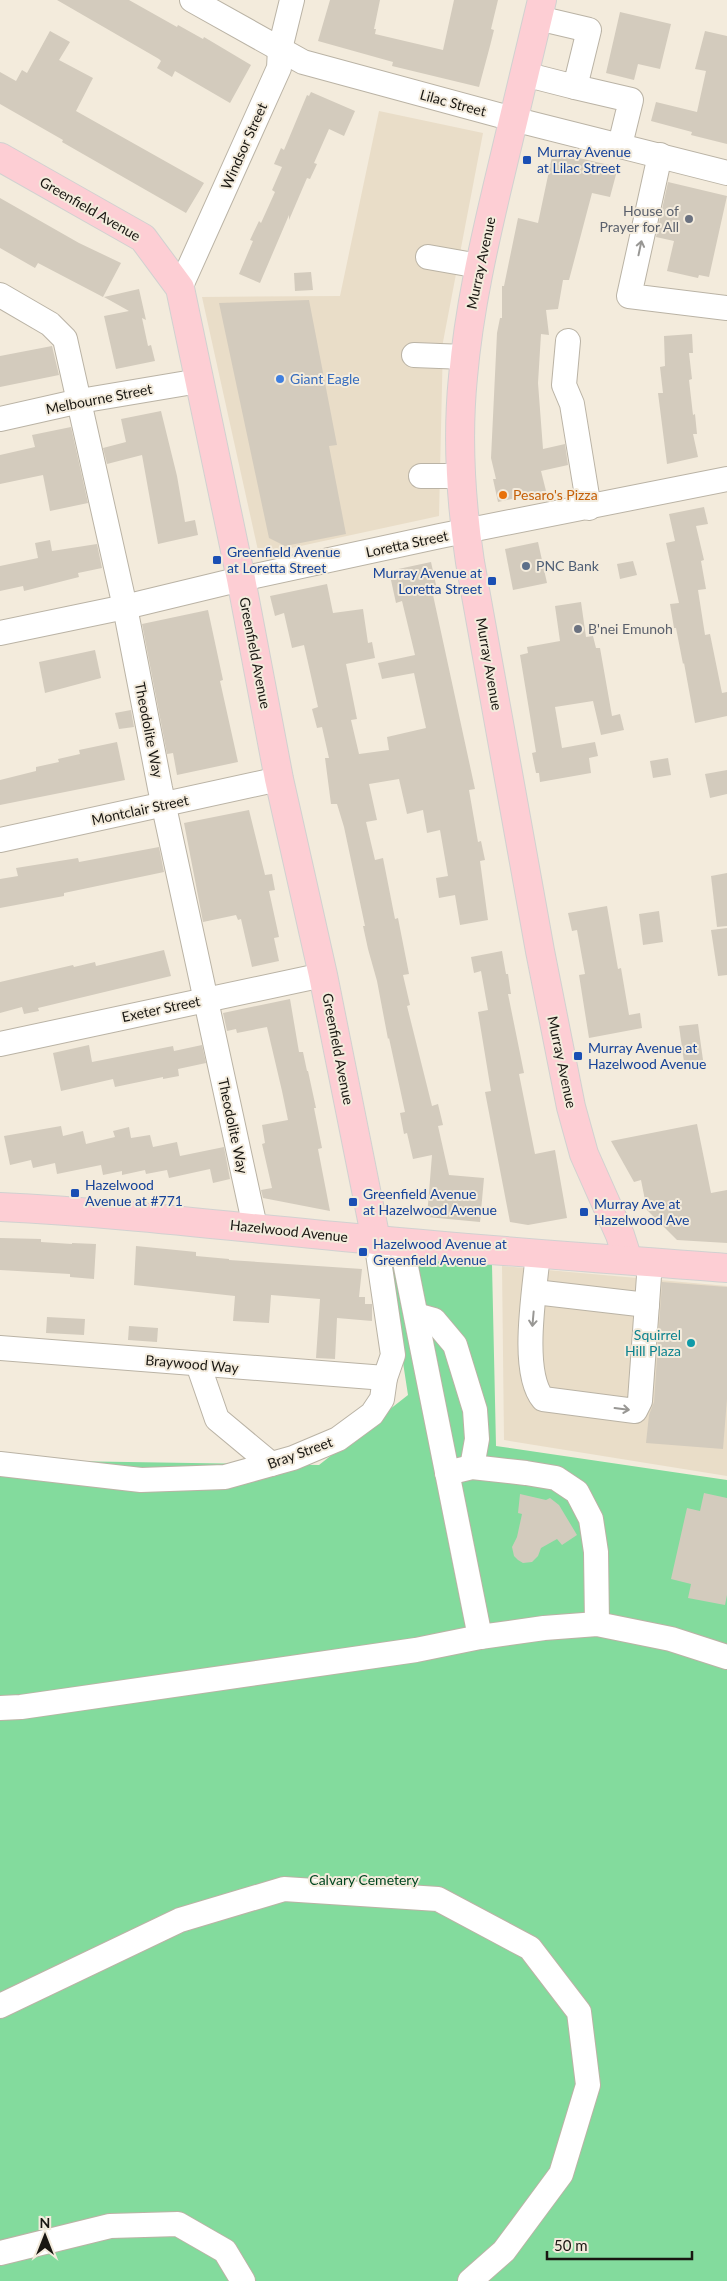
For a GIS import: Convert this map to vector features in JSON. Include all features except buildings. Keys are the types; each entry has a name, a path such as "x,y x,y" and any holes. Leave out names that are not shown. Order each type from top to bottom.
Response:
{"main road":[{"name":"Murray Avenue","path":"540,9 479,266 465,357 461,430 466,531 540,951 571,1107 584,1154 620,1235 639,1261"},
{"name":"Greenfield Avenue","path":"0,157 143,238 180,288 241,579 279,778 323,975 389,1241"},
{"name":"Hazelwood Avenue","path":"0,1207 727,1268"}],"street":[{"name":"Lilac Street","path":"192,0 303,62 513,119 727,172"},
{"name":"Windsor Street","path":"180,288 279,68 280,49 292,0"},
{"path":"540,9 590,30 575,87"},
{"path":"524,74 631,100 620,145"},
{"path":"660,156 629,296 727,308"},
{"path":"428,257 479,266"},
{"name":"Theodolite Way","path":"0,295 50,324 65,339 125,607 205,1000 255,1227"},
{"path":"568,341 564,385 572,404 589,508"},
{"path":"414,355 465,357"},
{"name":"Melbourne Street","path":"0,420 80,401 199,381"},
{"path":"421,476 463,476"},
{"name":"Loretta Street","path":"0,632 125,607 241,579 466,531 727,479"},
{"name":"Montclair Street","path":"0,840 165,805 279,778"},
{"name":"Exeter Street","path":"0,1044 323,975"},
{"path":"389,1241 416,1315 480,1637"},
{"name":"Bray Street","path":"0,1464 141,1480 225,1477 293,1458 338,1439 372,1414 382,1399 385,1378 393,1355 389,1241"},
{"path":"538,1253 531,1338 532,1375 537,1392 542,1399 635,1411 640,1401 647,1305 639,1261"},
{"path":"535,1292 647,1305"},
{"path":"416,1315 434,1320 454,1345 475,1410 477,1439 472,1467"},
{"name":"Braywood Way","path":"0,1348 385,1378"},
{"path":"198,1364 216,1419 271,1464"},
{"path":"447,1473 472,1467 556,1478 577,1492 592,1519 596,1552 597,1624"},
{"path":"0,1708 21,1708 406,1651 480,1637 544,1628 597,1624 671,1639 727,1657"},
{"path":"0,2006 180,1920 284,1888 438,1898 530,1948 579,2012 588,2085 561,2174 504,2251 470,2281"},
{"path":"0,2253 110,2226 178,2224 226,2251 243,2281"}],"shaded area":[{"path":"379,111 483,133 443,342 439,516 259,555 202,297 340,296"},
{"path":"502,1266 727,1286 727,1476 504,1440"}],"green space":[{"name":"Calvary Cemetery","path":"387,1258 492,1265 496,1446 727,1480 727,2281 0,2281 0,1460 319,1465 408,1395"}],"place":[{"name":"Murray Avenue at Lilac Street","path":"527,160"},
{"name":"House of Prayer for All","path":"689,219"},
{"name":"Giant Eagle","path":"280,379"},
{"name":"Pesaro's Pizza","path":"503,495"},
{"name":"Greenfield Avenue at Loretta Street","path":"217,560"},
{"name":"PNC Bank","path":"526,566"},
{"name":"Murray Avenue at Loretta Street","path":"492,581"},
{"name":"B'nei Emunoh","path":"578,629"},
{"name":"Murray Avenue at Hazelwood Avenue","path":"578,1056"},
{"name":"Hazelwood Avenue at #771","path":"75,1193"},
{"name":"Greenfield Avenue at Hazelwood Avenue","path":"353,1202"},
{"name":"Murray Ave at Hazelwood Ave","path":"584,1212"},
{"name":"Hazelwood Avenue at Greenfield Avenue","path":"363,1252"},
{"name":"Squirrel Hill Plaza","path":"691,1343"}]}
